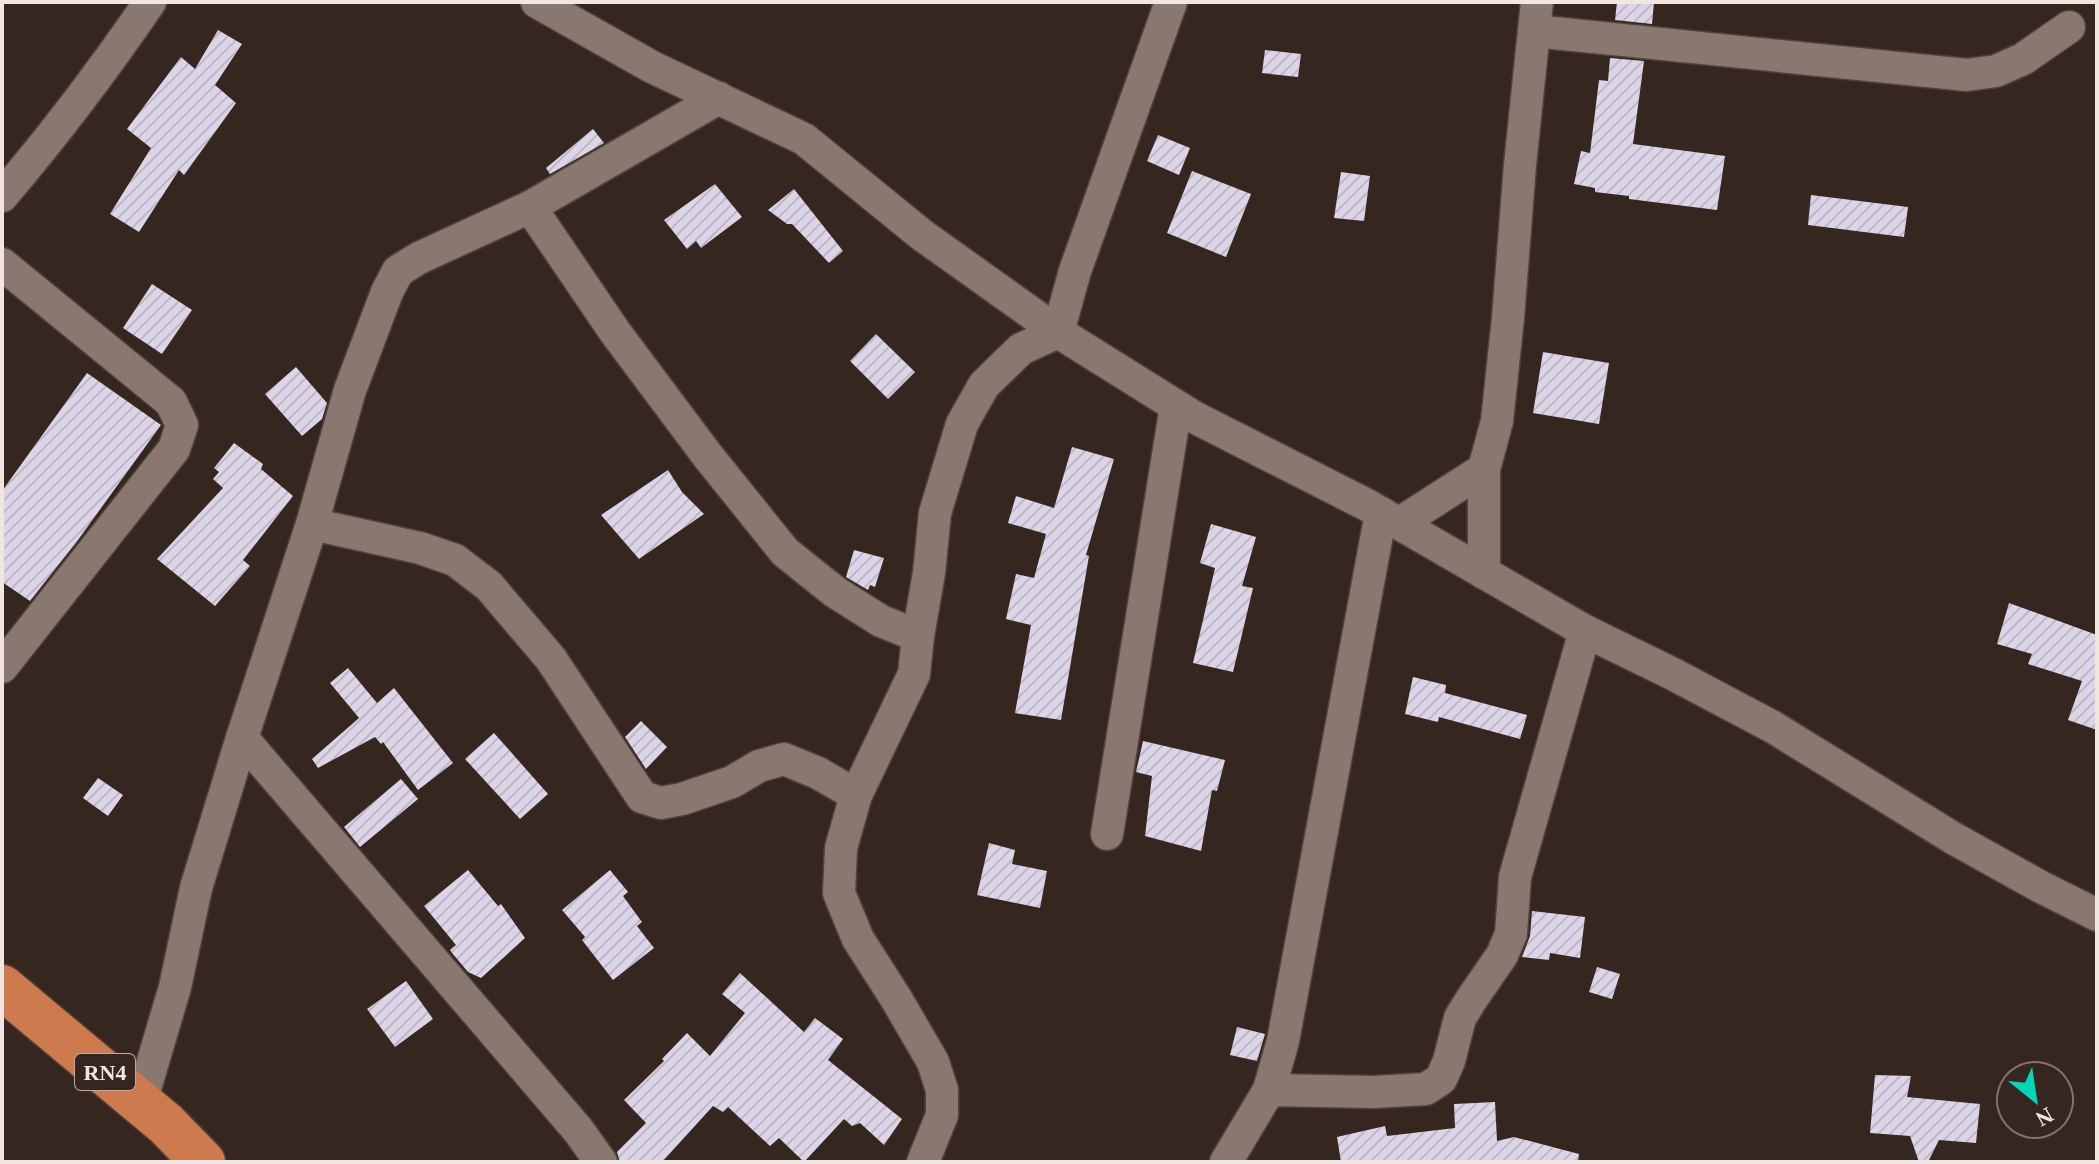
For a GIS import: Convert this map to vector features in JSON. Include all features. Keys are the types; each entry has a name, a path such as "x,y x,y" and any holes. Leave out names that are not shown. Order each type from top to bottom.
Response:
{"highway":[{"name":"RN4","path":"2,987 141,1102 203,1162"}],"street":[{"path":"2,196 37,155 150,2"},
{"path":"537,2 652,67 804,139 922,235 1058,332 1194,417 1390,518 1585,631 1773,727 1953,838 2097,915"},
{"path":"923,1162 942,1115 942,1090 933,1062 858,939 839,893 841,848 856,795 914,674 935,513 962,424 984,385 1021,349 1058,332 1075,271 1171,2"},
{"path":"1484,573 1484,469 1497,421 1536,16 1967,75 1996,71 2023,59 2069,27"},
{"path":"141,1102 175,987 196,888 242,738 312,524 350,390 398,271 419,258 530,207 719,98"},
{"path":"530,207 615,332 707,455 785,552 835,592 881,621 918,636"},
{"path":"2,264 171,402 182,425 174,449 2,667"},
{"path":"1107,834 1176,406"},
{"path":"1226,1162 1269,1090 1283,1041 1367,578 1390,518 1484,469"},
{"path":"312,524 420,548 455,560 489,586 551,659 642,797 661,803 682,799 732,782 759,766 784,759 818,773 856,795"},
{"path":"1269,1090 1374,1092 1426,1089 1441,1079 1460,1018 1502,955 1511,934 1518,863 1585,631"},
{"path":"242,738 578,1130 601,1162"}],"building":[{"path":"1617,2 1654,2 1652,24 1615,20"},
{"path":"218,30 242,44 215,85 236,103 184,175 179,170 139,232 110,214 151,148 127,129 181,57 195,69"},
{"path":"1265,50 1301,54 1298,77 1262,73"},
{"path":"1610,58 1644,61 1633,144 1725,156 1717,210 1629,199 1629,196 1595,192 1595,188 1574,184 1581,151 1590,153 1599,80 1608,81"},
{"path":"593,129 604,143 550,174 546,168"},
{"path":"1158,135 1190,148 1179,175 1147,161"},
{"path":"1192,171 1251,194 1226,257 1167,233"},
{"path":"1341,172 1370,176 1364,221 1334,218"},
{"path":"715,184 742,217 701,248 696,241 687,249 664,220"},
{"path":"794,189 843,251 829,263 792,224 787,224 768,210"},
{"path":"1811,195 1908,207 1904,237 1808,225"},
{"path":"152,284 192,310 162,354 123,328"},
{"path":"876,334 915,372 888,399 850,361"},
{"path":"1543,352 1609,363 1599,424 1533,413"},
{"path":"296,367 327,403 322,419 302,436 265,394"},
{"path":"87,373 161,425 30,601 2,582 2,491"},
{"path":"234,443 263,464 261,469 293,496 243,560 250,566 215,606 157,559 223,488 213,479 219,472 214,468"},
{"path":"1072,447 1114,459 1086,555 1089,556 1061,720 1015,713 1031,625 1006,619 1016,574 1034,578 1046,534 1008,523 1016,496 1054,508"},
{"path":"668,470 682,492 704,514 639,559 601,515"},
{"path":"1211,524 1256,537 1242,586 1253,588 1233,672 1193,663 1215,568 1200,563"},
{"path":"854,550 884,558 875,587 870,585 868,590 846,577"},
{"path":"2009,603 2097,635 2097,730 2068,720 2082,681 2028,664 2032,654 1997,644"},
{"path":"348,668 377,703 394,688 453,763 418,790 383,742 381,744 375,737 318,768 312,759 359,718 330,683"},
{"path":"1413,677 1446,685 1445,693 1527,715 1520,739 1439,717 1438,722 1405,714"},
{"path":"641,721 667,747 646,769 625,737"},
{"path":"494,733 548,794 520,819 465,759"},
{"path":"1143,741 1225,760 1217,791 1212,790 1201,851 1145,836 1152,776 1136,772"},
{"path":"98,778 123,795 108,816 83,798"},
{"path":"401,779 418,799 360,847 344,827"},
{"path":"989,843 1015,850 1012,864 1047,871 1040,908 977,895"},
{"path":"468,870 498,906 501,904 525,938 481,978 468,972 452,953 450,950 456,945 424,906"},
{"path":"610,870 628,892 623,896 642,922 637,926 654,948 613,980 582,940 585,937 562,910"},
{"path":"1532,911 1585,917 1580,958 1550,953 1549,960 1522,957 1530,936"},
{"path":"1597,967 1620,974 1612,999 1589,992"},
{"path":"740,973 804,1032 815,1018 843,1039 828,1060 902,1119 884,1145 860,1123 852,1126 844,1119 804,1162 779,1138 770,1146 728,1107 723,1112 713,1106 662,1162 620,1162 617,1152 646,1123 624,1100 664,1061 662,1059 687,1033 710,1056 745,1013 722,994"},
{"path":"406,981 433,1019 395,1047 367,1009"},
{"path":"1237,1027 1265,1034 1257,1061 1230,1055"},
{"path":"1875,1075 1911,1076 1907,1097 1980,1104 1976,1143 1939,1140 1928,1162 1919,1162 1910,1136 1870,1133"},
{"path":"1495,1102 1497,1141 1514,1137 1579,1154 1578,1162 1341,1162 1337,1137 1385,1126 1387,1136 1455,1128 1454,1104"}]}
